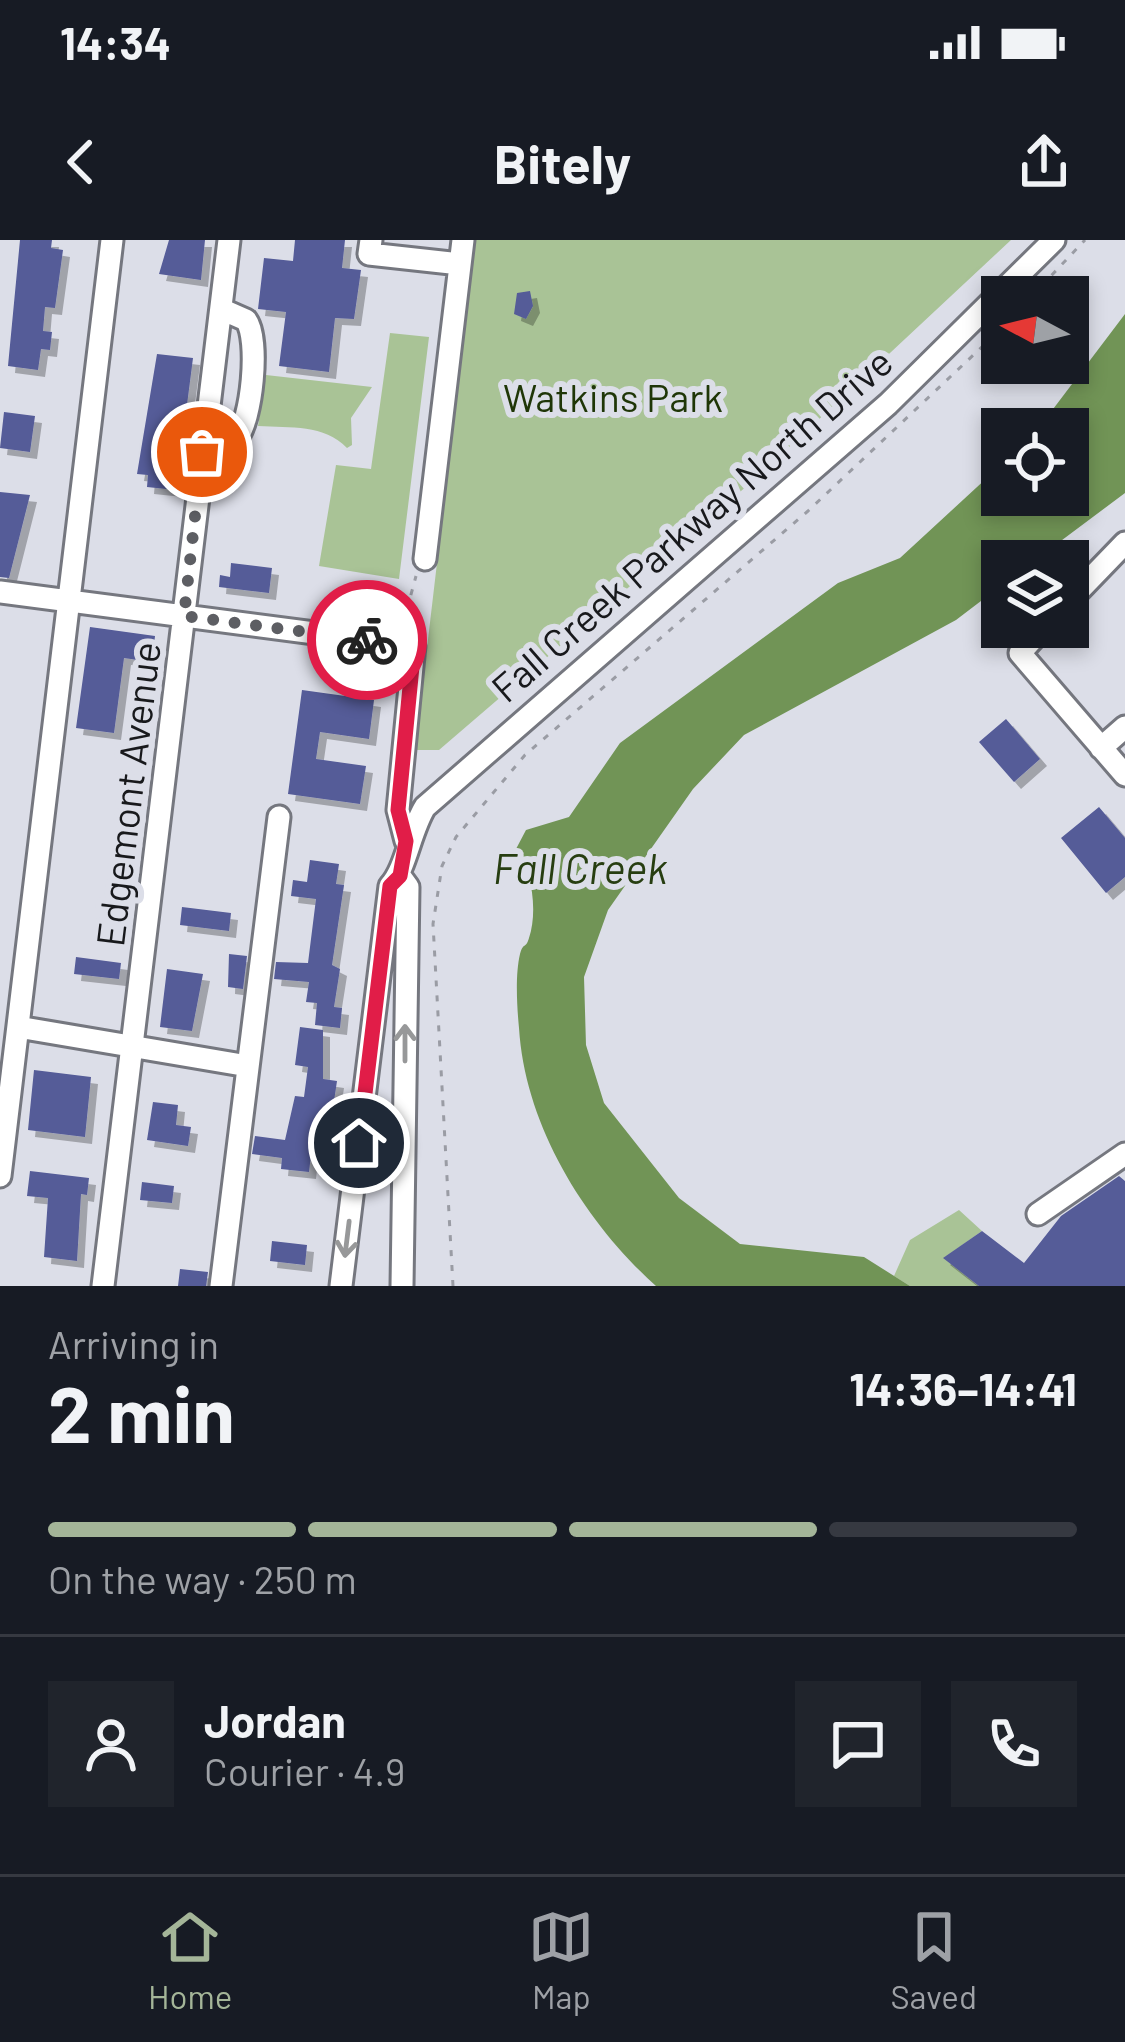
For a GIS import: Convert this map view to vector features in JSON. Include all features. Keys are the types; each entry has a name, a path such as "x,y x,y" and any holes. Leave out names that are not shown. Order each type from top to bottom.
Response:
{"street":[{"path":"0,1176 12,1034 112,240"},
{"name":"Edgemont Avenue","path":"103,1286 230,240"},
{"path":"371,240 369,254 460,264"},
{"path":"425,559 463,240"},
{"name":"Fall Creek Parkway North Drive","path":"400,876 406,841 433,797 888,404 1054,240"},
{"path":"202,452 217,452 236,441 246,423 255,340 246,320 221,309"},
{"path":"1089,583 1122,552"},
{"path":"0,592 414,646 398,810 406,841"},
{"path":"1024,648 1020,652 1125,775"},
{"path":"1101,748 1125,727"},
{"path":"221,1286 278,817"},
{"path":"340,1286 390,886 400,876 408,887 402,1286"},
{"path":"12,1034 248,1066"},
{"path":"1038,1214 1125,1154"}],"path":[{"path":"1051,276 1085,240"},
{"path":"453,1286 434,924 442,866 456,837 525,755 808,511 981,348"},
{"path":"386,642 387,632 400,628 410,614 413,585 425,559"}],"green space":[{"name":"Watkins Park","path":"475,240 1011,240 755,479 439,750 415,750"},
{"path":"390,333 429,337 399,579 319,566 336,465 371,469"},
{"path":"266,375 372,387 351,418 352,445 347,448 328,435 306,429 258,426"},
{"path":"959,1210 982,1231 944,1258 979,1286 910,1286 894,1276 910,1240"}],"water":[{"name":"Fall Creek","path":"1125,314 1125,493 1062,540 981,540 981,601 956,620 744,735 693,789 608,910 584,977 586,1045 604,1103 679,1198 740,1244 864,1257 910,1286 656,1286 583,1202 546,1136 533,1101 524,1065 517,991 518,962 532,927 533,904 530,879 516,849 526,830 569,817 620,743 838,583 900,558 981,483 981,516 1089,516 1089,408 1054,408 1072,384 1089,384 1089,362"}],"building":[{"path":"20,240 52,240 51,248 63,250 55,308 45,307 43,331 52,332 50,350 41,349 38,370 8,366"},
{"path":"169,240 205,240 201,280 159,274"},
{"path":"295,240 345,240 342,268 361,270 354,319 335,318 329,372 279,366 286,312 258,309 264,258 293,261"},
{"path":"530,291 533,306 526,319 514,314 517,293"},
{"path":"157,354 193,358 176,490 147,487 148,475 137,474"},
{"path":"4,412 35,416 30,452 0,448"},
{"path":"0,492 30,495 9,578 0,577"},
{"path":"231,563 272,568 269,593 219,587 220,575 230,577"},
{"path":"90,627 155,636 152,662 124,658 114,733 76,728"},
{"path":"302,690 374,700 369,739 320,732 316,759 366,766 360,804 288,794"},
{"path":"1006,719 1040,759 1014,782 979,742"},
{"path":"1099,807 1125,838 1125,877 1106,893 1061,838"},
{"path":"310,860 339,864 336,884 344,885 332,965 340,969 334,1007 342,1008 340,1028 315,1025 317,1003 306,1002 309,982 274,979 276,962 308,963 316,899 291,896 293,880 307,882"},
{"path":"182,907 231,913 229,931 180,925"},
{"path":"229,954 247,956 243,989 228,987"},
{"path":"76,957 121,963 119,979 74,974"},
{"path":"167,969 203,974 192,1031 160,1027"},
{"path":"300,1027 323,1030 323,1079 337,1081 331,1121 315,1119 309,1172 281,1169 282,1158 252,1154 255,1136 285,1140 295,1096 304,1097 308,1067 295,1065"},
{"path":"34,1070 91,1077 85,1137 28,1130"},
{"path":"153,1102 178,1105 176,1125 191,1127 188,1146 147,1140"},
{"path":"30,1171 89,1178 87,1195 81,1194 77,1261 44,1257 48,1198 27,1196"},
{"path":"1119,1176 1125,1181 1125,1286 979,1286 943,1258 982,1231 1024,1263 1061,1216"},
{"path":"142,1182 174,1186 172,1203 140,1200"},
{"path":"272,1241 307,1245 305,1265 270,1261"},
{"path":"180,1269 208,1272 206,1286 178,1286"}],"way so far":[{"path":"202,452 184,616 367,640"}],"route":[{"path":"359,1143 390,886 400,876 406,841 398,810 414,646 367,640"}]}
